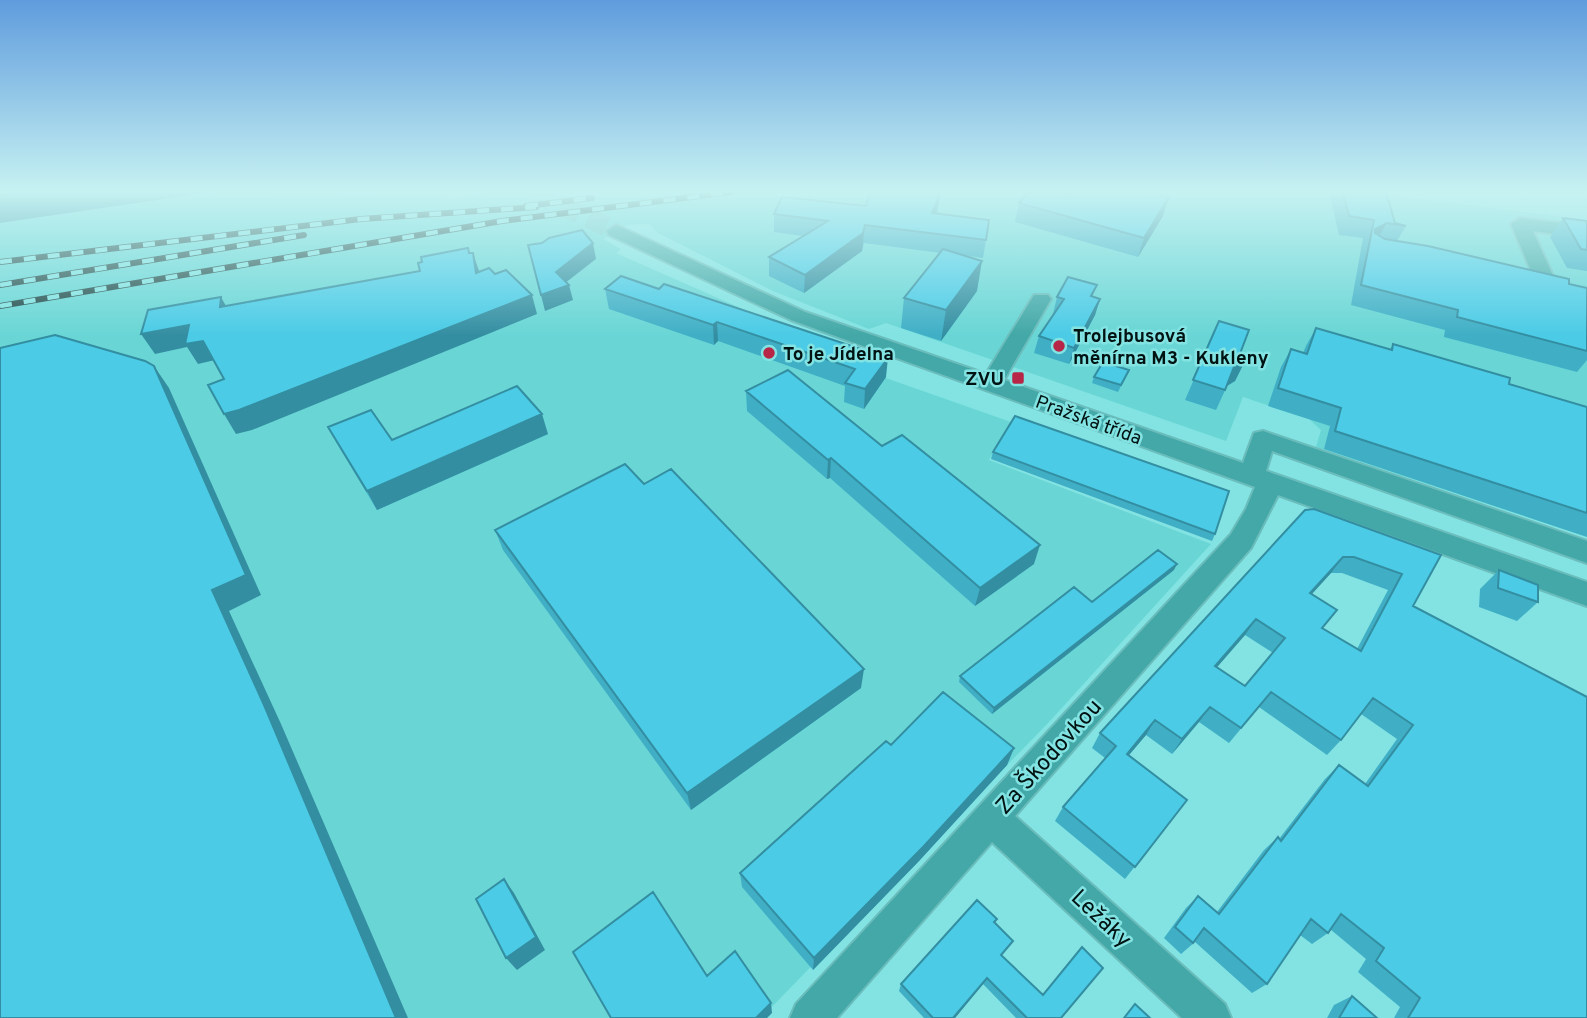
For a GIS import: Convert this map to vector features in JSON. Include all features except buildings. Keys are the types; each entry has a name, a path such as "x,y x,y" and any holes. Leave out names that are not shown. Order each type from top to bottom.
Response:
{"street":[{"name":"Pražská třída","path":"634,240 798,316 1587,594"},
{"path":"1522,279 1554,287 1528,240"},
{"path":"991,384 1041,299"},
{"path":"1260,480 1263,439 1587,552"},
{"name":"Za Škodovkou","path":"810,1018 1241,541 1259,510 1260,480"},
{"name":"Ležáky","path":"992,818 1211,1018"}],"shaded area":[{"path":"0,240 604,240 621,249 616,253 745,310 732,324 1011,422 989,460 1211,544 1049,722 761,1018 0,1018"},
{"path":"671,240 1587,240 1587,537 1316,447 1321,430 1309,419 1243,397 1226,441 886,323 869,329 773,291"}],"railway":[{"path":"0,262 189,240"},
{"path":"0,285 277,240"},
{"path":"0,306 393,240"}],"place":[{"name":"Trolejbusová měnírna M3 - Kukleny","path":"1059,346"},
{"name":"To je Jídelna","path":"769,353"},
{"name":"ZVU","path":"1018,378"}]}
